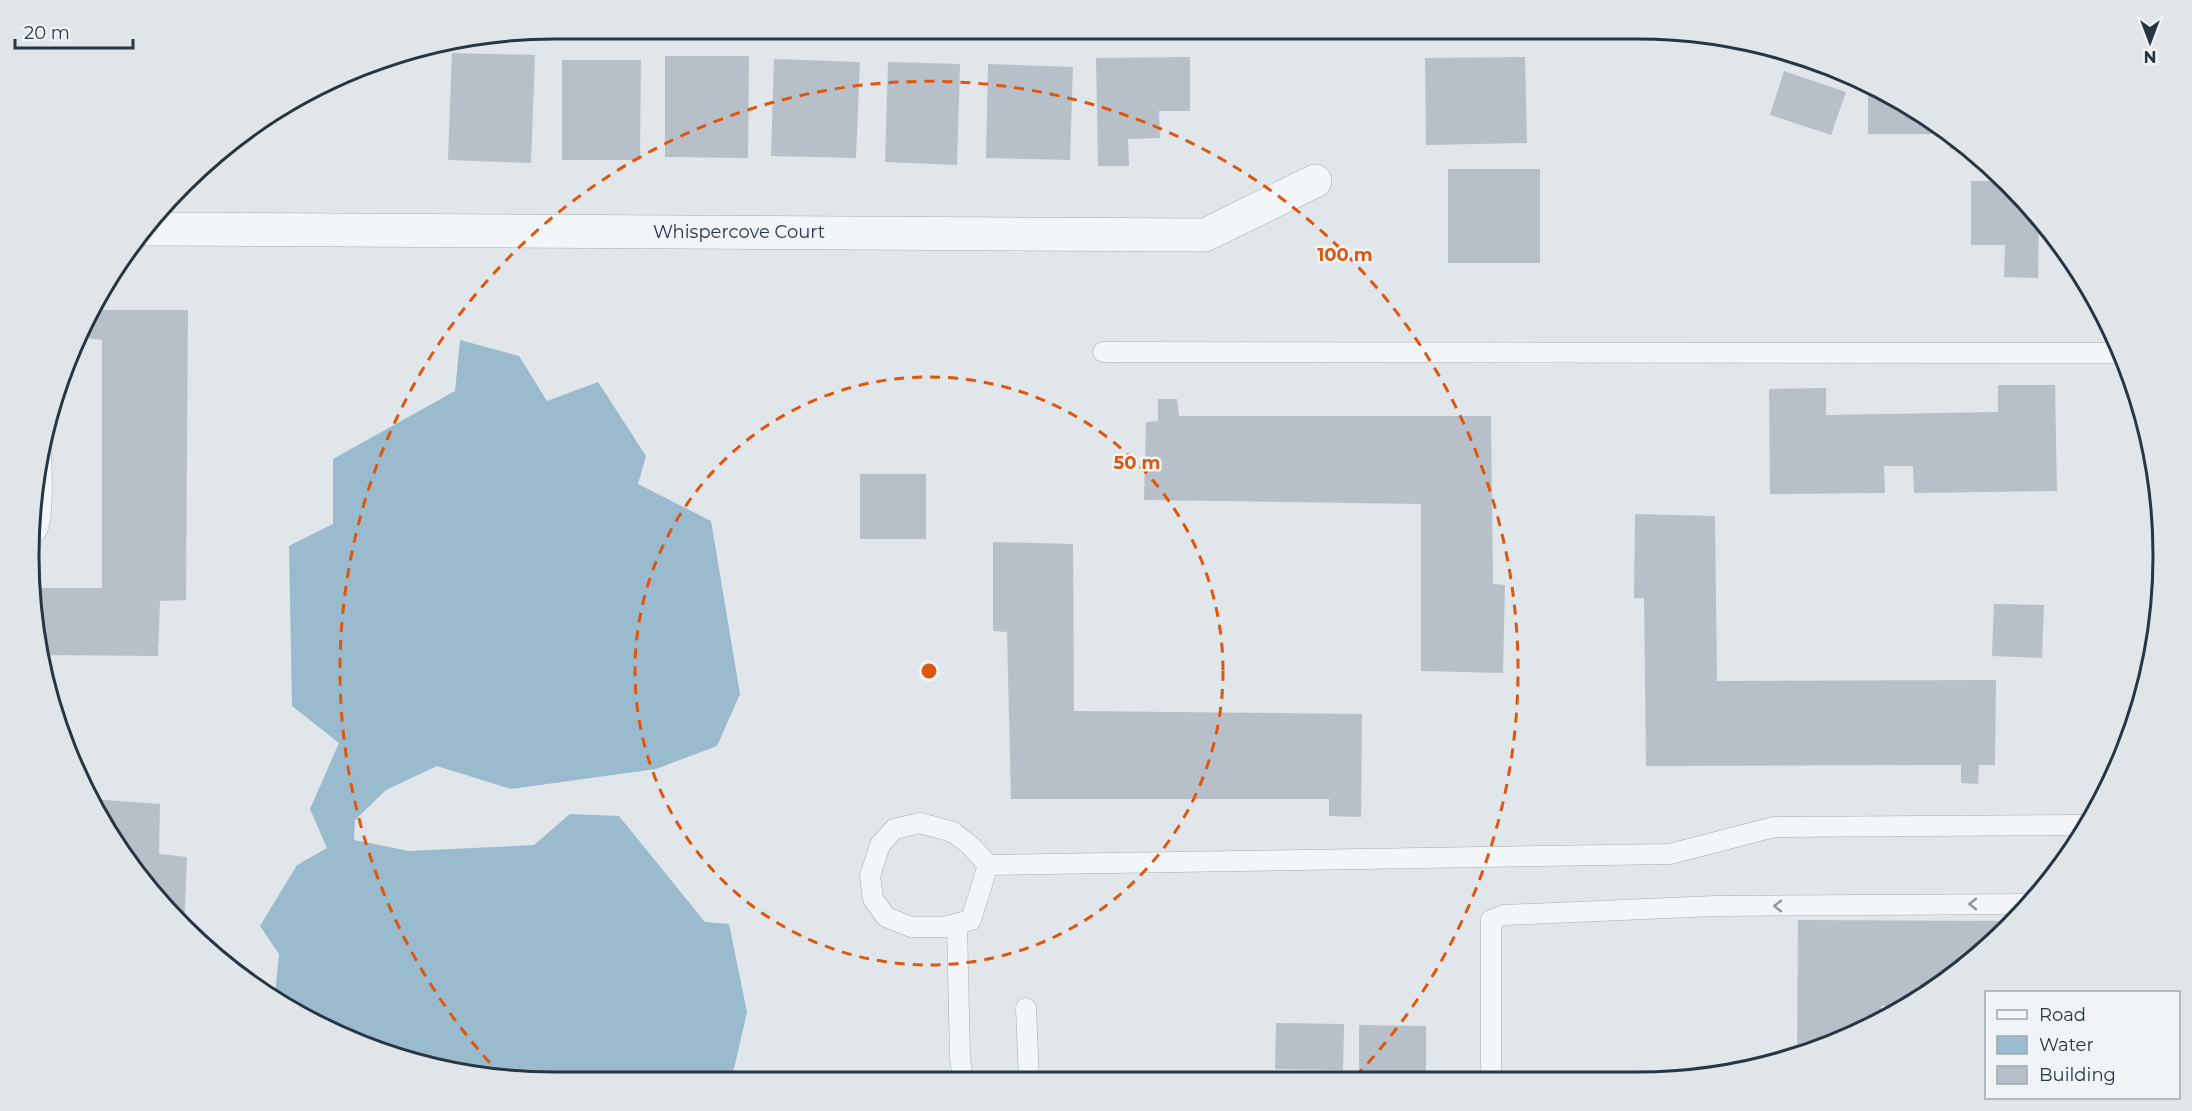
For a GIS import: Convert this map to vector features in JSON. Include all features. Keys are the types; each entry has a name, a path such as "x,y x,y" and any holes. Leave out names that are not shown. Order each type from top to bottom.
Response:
{"street":[{"name":"Whispercove Court","path":"156,229 1205,235 1316,181"}],"lane":[{"path":"1103,352 2112,353"},
{"path":"988,865 971,920 944,927 910,927 886,917 873,898 870,876 880,845 894,829 920,824 953,832 972,847 988,865 1670,854 1774,827 2077,825"},
{"path":"1491,1072 1491,920 1504,915 1715,906 2018,904"},
{"path":"957,924 962,1072"},
{"path":"1026,1008 1029,1072"}],"water":[{"path":"460,340 519,356 547,401 598,382 646,456 638,484 711,521 740,694 717,746 656,769 511,789 437,766 386,790 355,820 354,840 409,851 534,845 570,814 619,816 705,922 729,924 747,1012 733,1072 556,1072 488,1068 389,1045 327,1019 275,989 279,954 260,926 297,865 327,848 310,809 339,743 292,706 289,546 333,524 333,459 455,391"}],"building":[{"path":"452,53 535,55 531,163 448,160"},
{"path":"665,56 749,56 748,158 665,157"},
{"path":"1190,57 1190,111 1159,111 1160,138 1128,139 1129,166 1098,166 1096,58"},
{"path":"1525,57 1527,143 1426,145 1425,58"},
{"path":"774,59 860,62 856,158 771,156"},
{"path":"562,60 641,60 640,160 562,160"},
{"path":"888,62 960,64 957,165 885,162"},
{"path":"988,64 1073,67 1070,160 986,158"},
{"path":"1784,71 1846,92 1831,135 1770,115"},
{"path":"1868,94 1931,132 1931,134 1868,134"},
{"path":"1448,169 1540,169 1540,263 1448,263"},
{"path":"1971,181 1992,181 2039,232 2038,278 2004,277 2005,245 1971,245"},
{"path":"101,310 188,310 186,600 160,601 158,656 49,655 43,623 40,588 102,588 102,340 87,338"},
{"path":"1998,385 2055,385 2057,491 1914,493 1913,466 1884,466 1885,493 1770,494 1769,389 1826,388 1826,415 1998,412"},
{"path":"1158,399 1177,399 1179,416 1491,416 1493,584 1505,585 1503,673 1421,671 1421,504 1144,500 1146,422 1158,421"},
{"path":"860,474 926,474 926,539 860,539"},
{"path":"1635,514 1715,516 1717,681 1996,680 1995,765 1979,765 1978,784 1961,783 1961,765 1646,766 1644,598 1634,598"},
{"path":"993,542 1073,544 1074,711 1362,714 1361,817 1329,816 1329,799 1011,799 1007,632 993,631"},
{"path":"1994,604 2044,605 2042,658 1992,656"},
{"path":"100,800 160,804 159,854 187,857 185,915 146,870"},
{"path":"1798,920 2002,921 1951,965 1895,1003 1881,1006 1881,1010 1865,1019 1797,1047"},
{"path":"1276,1023 1344,1024 1343,1070 1275,1069"},
{"path":"1359,1025 1426,1026 1426,1072 1359,1072"}]}
